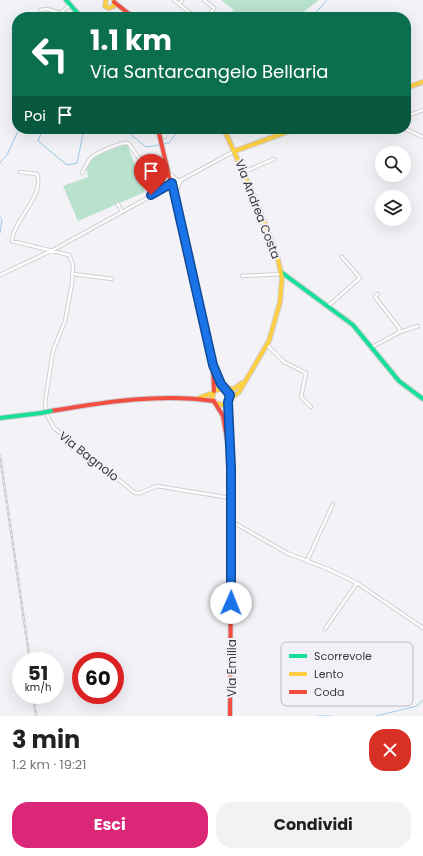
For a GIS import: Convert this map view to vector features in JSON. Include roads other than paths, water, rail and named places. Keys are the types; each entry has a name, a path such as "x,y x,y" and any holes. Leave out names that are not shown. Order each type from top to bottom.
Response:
{"street":[{"path":"66,0 77,12"},
{"path":"113,7 114,0"},
{"path":"114,0 127,12"},
{"path":"174,0 189,12"},
{"path":"179,4 182,0"},
{"path":"204,0 214,8 211,12"},
{"path":"104,1 108,8 113,7 127,12"},
{"path":"62,12 70,4"},
{"path":"40,10 47,9 55,12"},
{"path":"411,86 423,82"},
{"path":"411,115 423,110"},
{"path":"411,132 423,137"},
{"name":"Via Emilia","path":"161,134 213,365 215,384 213,392 215,402 222,416 230,451"},
{"name":"Via Andrea Costa","path":"226,134 233,152 245,174 261,219 278,258 282,290 280,302 267,344 239,392 228,401"},
{"path":"0,275 53,250 122,212 151,194 233,152 282,134"},
{"path":"82,173 94,156 123,143 128,143 141,161 151,194"},
{"path":"144,172 156,167 154,161 165,156"},
{"path":"245,174 274,159"},
{"path":"20,172 38,175 35,194 14,231 12,240 14,243 53,250"},
{"path":"163,189 167,183 169,173 179,181"},
{"path":"175,197 179,181"},
{"path":"163,189 169,191 175,197"},
{"path":"118,204 122,212"},
{"name":"Via Bagnolo","path":"53,250 57,253 70,256 73,274 65,321 53,351 45,403 47,415 54,428 135,493 140,493 157,486 231,498"},
{"path":"328,306 360,278 342,257"},
{"path":"242,276 281,273 353,325 399,381 423,400"},
{"path":"73,274 112,279"},
{"path":"378,294 375,297 399,328 400,332"},
{"path":"372,348 400,332 418,326"},
{"path":"267,344 284,362 306,373 301,397 311,407"},
{"name":"Via Emilia","path":"213,365 225,388 229,392 231,498 230,714"},
{"path":"198,398 213,392 218,388 234,389 246,380"},
{"path":"0,418 132,398 198,398 223,405 228,401"},
{"path":"307,561 333,504"},
{"path":"231,521 287,553 330,570 357,584 423,628"},
{"path":"325,630 357,584"},
{"path":"230,714 235,716"}],"waterway":[{"path":"316,12 327,0"},
{"path":"0,163 7,155 17,134"},
{"path":"41,134 38,141 67,165 77,163 83,134"},
{"path":"130,134 146,147 159,145"},
{"path":"163,144 169,143 175,134"},
{"path":"0,217 2,219 0,233"},
{"path":"376,716 417,706 423,700"},
{"path":"317,716 332,716"}],"railway":[{"path":"0,456 29,652"},
{"path":"34,704 36,716"}]}
